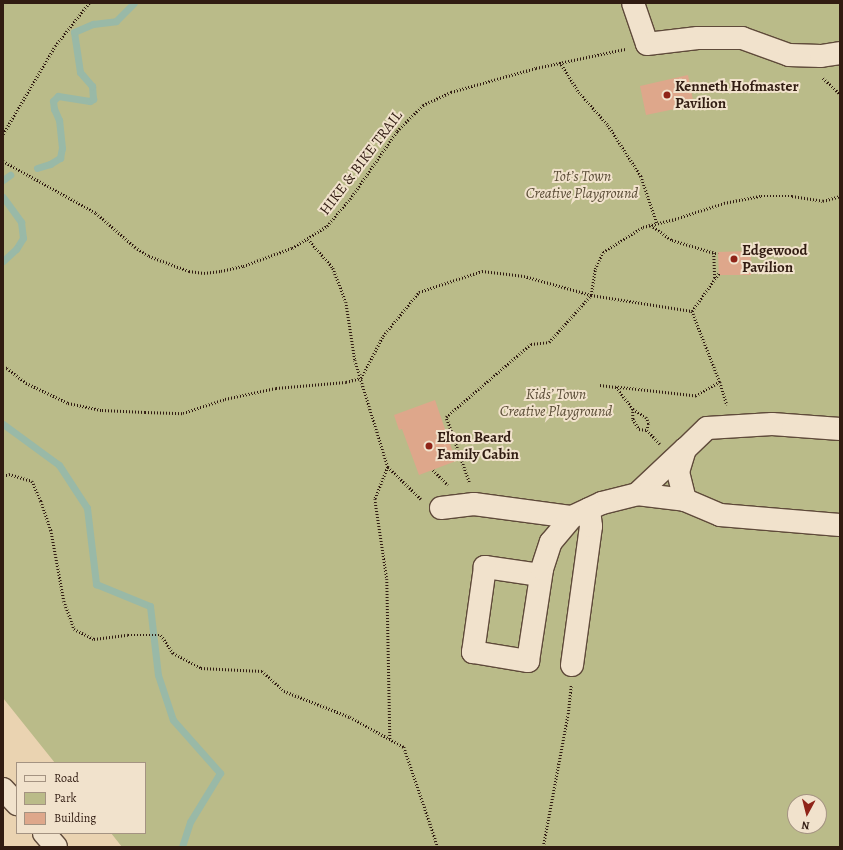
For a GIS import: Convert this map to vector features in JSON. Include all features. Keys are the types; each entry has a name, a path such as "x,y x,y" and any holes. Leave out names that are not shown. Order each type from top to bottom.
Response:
{"street":[{"path":"633,3 647,44 698,38 742,38 789,55 821,56 840,54"},
{"path":"636,494 707,428 772,424 840,429"},
{"path":"680,454 678,472 685,500"},
{"path":"540,576 485,567 472,652 528,661 540,576 551,542 581,513 602,503 636,494 685,500 720,515 840,525"},
{"path":"441,508 474,504 581,513 591,526 572,665"},
{"path":"3,789 16,803"},
{"path":"45,834 56,847"}],"path":[{"path":"3,134 55,46 89,3"},
{"name":"HIKE & BIKE TRAIL","path":"3,161 96,213 135,247 149,256 190,271 204,272 243,266 286,251 308,239 327,226 337,215 397,131 424,105 451,92 560,62 647,44"},
{"path":"560,62 579,92 608,125 641,176 657,223"},
{"path":"474,504 472,491 446,417 531,344 549,342 591,295 595,269 603,252 643,226 651,225 724,203 761,196 792,196 823,201 840,196"},
{"path":"651,225 672,240 718,254"},
{"path":"308,239 333,268 346,302 355,360 388,467 425,503 441,508"},
{"path":"714,253 715,278"},
{"path":"3,367 7,368 26,383 68,403 102,410 183,413 225,399 276,388 346,382 361,378 383,336 419,292 482,271 524,276 591,295 692,311"},
{"path":"692,311 718,273"},
{"path":"600,385 696,396 720,382 692,311"},
{"path":"616,387 633,409 646,417 649,424 647,430"},
{"path":"633,409 633,419 639,429 647,430 680,454"},
{"path":"388,467 375,499 387,579 390,740"},
{"path":"3,476 10,474 32,481 51,530 64,601 74,628 94,639 161,635 173,654 201,668 262,671 284,691 350,718 404,747 438,847"},
{"path":"543,847 568,714 572,665"}],"green space":[{"path":"3,3 840,3 840,847 122,847 112,834 146,834 146,762 54,762 3,698"}],"building":[{"name":"Kenneth Hofmaster Pavilion","path":"688,75 694,105 646,115 640,86"},
{"name":"Edgewood Pavilion","path":"751,251 751,275 719,275 718,252"},
{"name":"Elton Beard Family Cabin","path":"435,400 456,461 419,475 402,429 399,430 394,415"}],"waterway":[{"path":"37,168 50,164 60,158 62,148 59,120 54,109 53,101 58,96 90,101 93,99 92,86 80,72 74,32 93,24 116,21 134,3"},
{"path":"3,180 10,175"},
{"path":"3,197 21,222 23,238 16,249 3,261"},
{"path":"3,424 59,465 87,508 96,584 150,606 158,675 173,720 220,773 190,822 182,847"}],"place":[{"name":"Kenneth Hofmaster Pavilion","path":"667,95"},
{"name":"Edgewood Pavilion","path":"734,259"},
{"name":"Elton Beard Family Cabin","path":"429,446"}],"park label":[{"name":"Tot’s Town Creative Playground","path":"582,184"},
{"name":"Kids’ Town Creative Playground","path":"556,402"}]}
